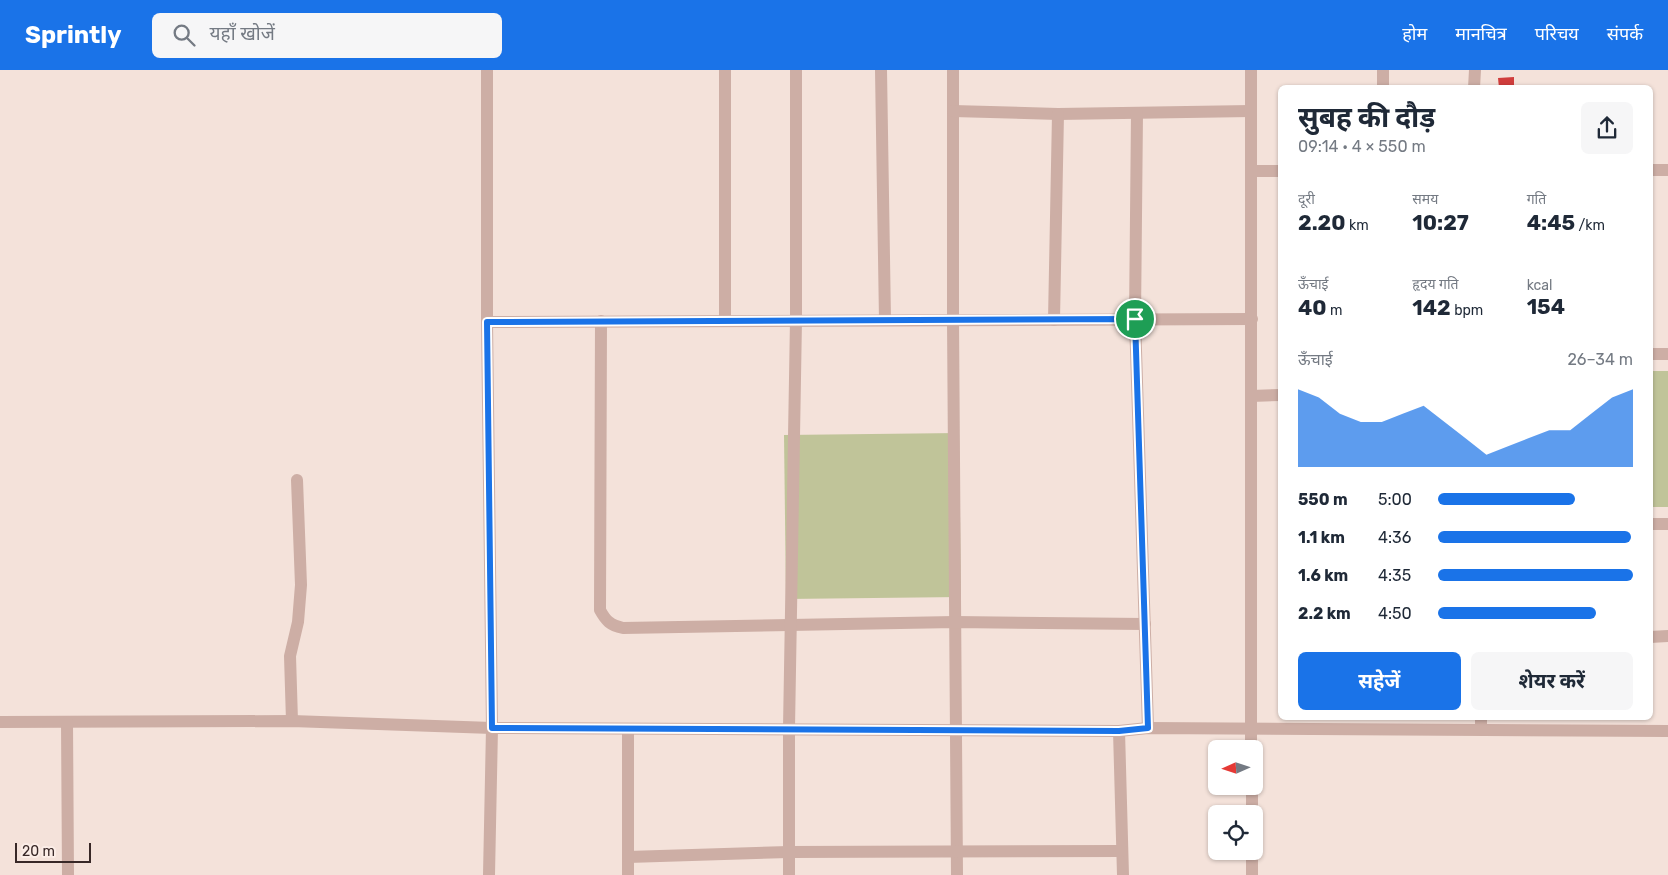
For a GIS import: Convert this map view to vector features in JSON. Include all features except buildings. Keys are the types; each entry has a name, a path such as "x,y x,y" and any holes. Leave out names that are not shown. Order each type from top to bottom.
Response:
{"street":[{"path":"487,70 487,322 492,728 489,875"},
{"path":"725,70 725,321"},
{"path":"789,875 789,728 796,320 796,70"},
{"path":"881,70 885,320"},
{"path":"952,70 952,320 957,875"},
{"path":"1251,70 1251,740"},
{"path":"1383,70 1383,85"},
{"path":"1474,85 1475,70"},
{"path":"953,111 1058,114 1251,111"},
{"path":"1137,113 1135,319 1148,728"},
{"path":"1054,320 1058,114"},
{"path":"1653,170 1668,170"},
{"path":"1251,171 1278,171"},
{"path":"487,322 1252,319"},
{"path":"601,321 600,610 611,625 623,628 955,622 1145,624"},
{"path":"1653,354 1668,354"},
{"path":"1251,396 1278,395"},
{"path":"292,721 290,656 298,622 301,585 296,480"},
{"path":"1653,524 1668,524"},
{"path":"1653,637 1668,636"},
{"path":"0,722 292,721 492,728 1119,731 1148,728 1251,729 1387,724 1481,724 1668,730"},
{"path":"67,722 68,875"},
{"path":"628,728 628,875"},
{"path":"1119,731 1123,875"},
{"path":"628,857 789,852 1122,851"},
{"path":"1252,860 1252,875"}],"green space":[{"path":"1653,371 1668,371 1668,507 1653,507"},
{"path":"959,433 961,597 786,599 784,435"}],"route":[{"path":"1135,319 1148,728 1119,731 492,728 487,322 1135,319"}]}
